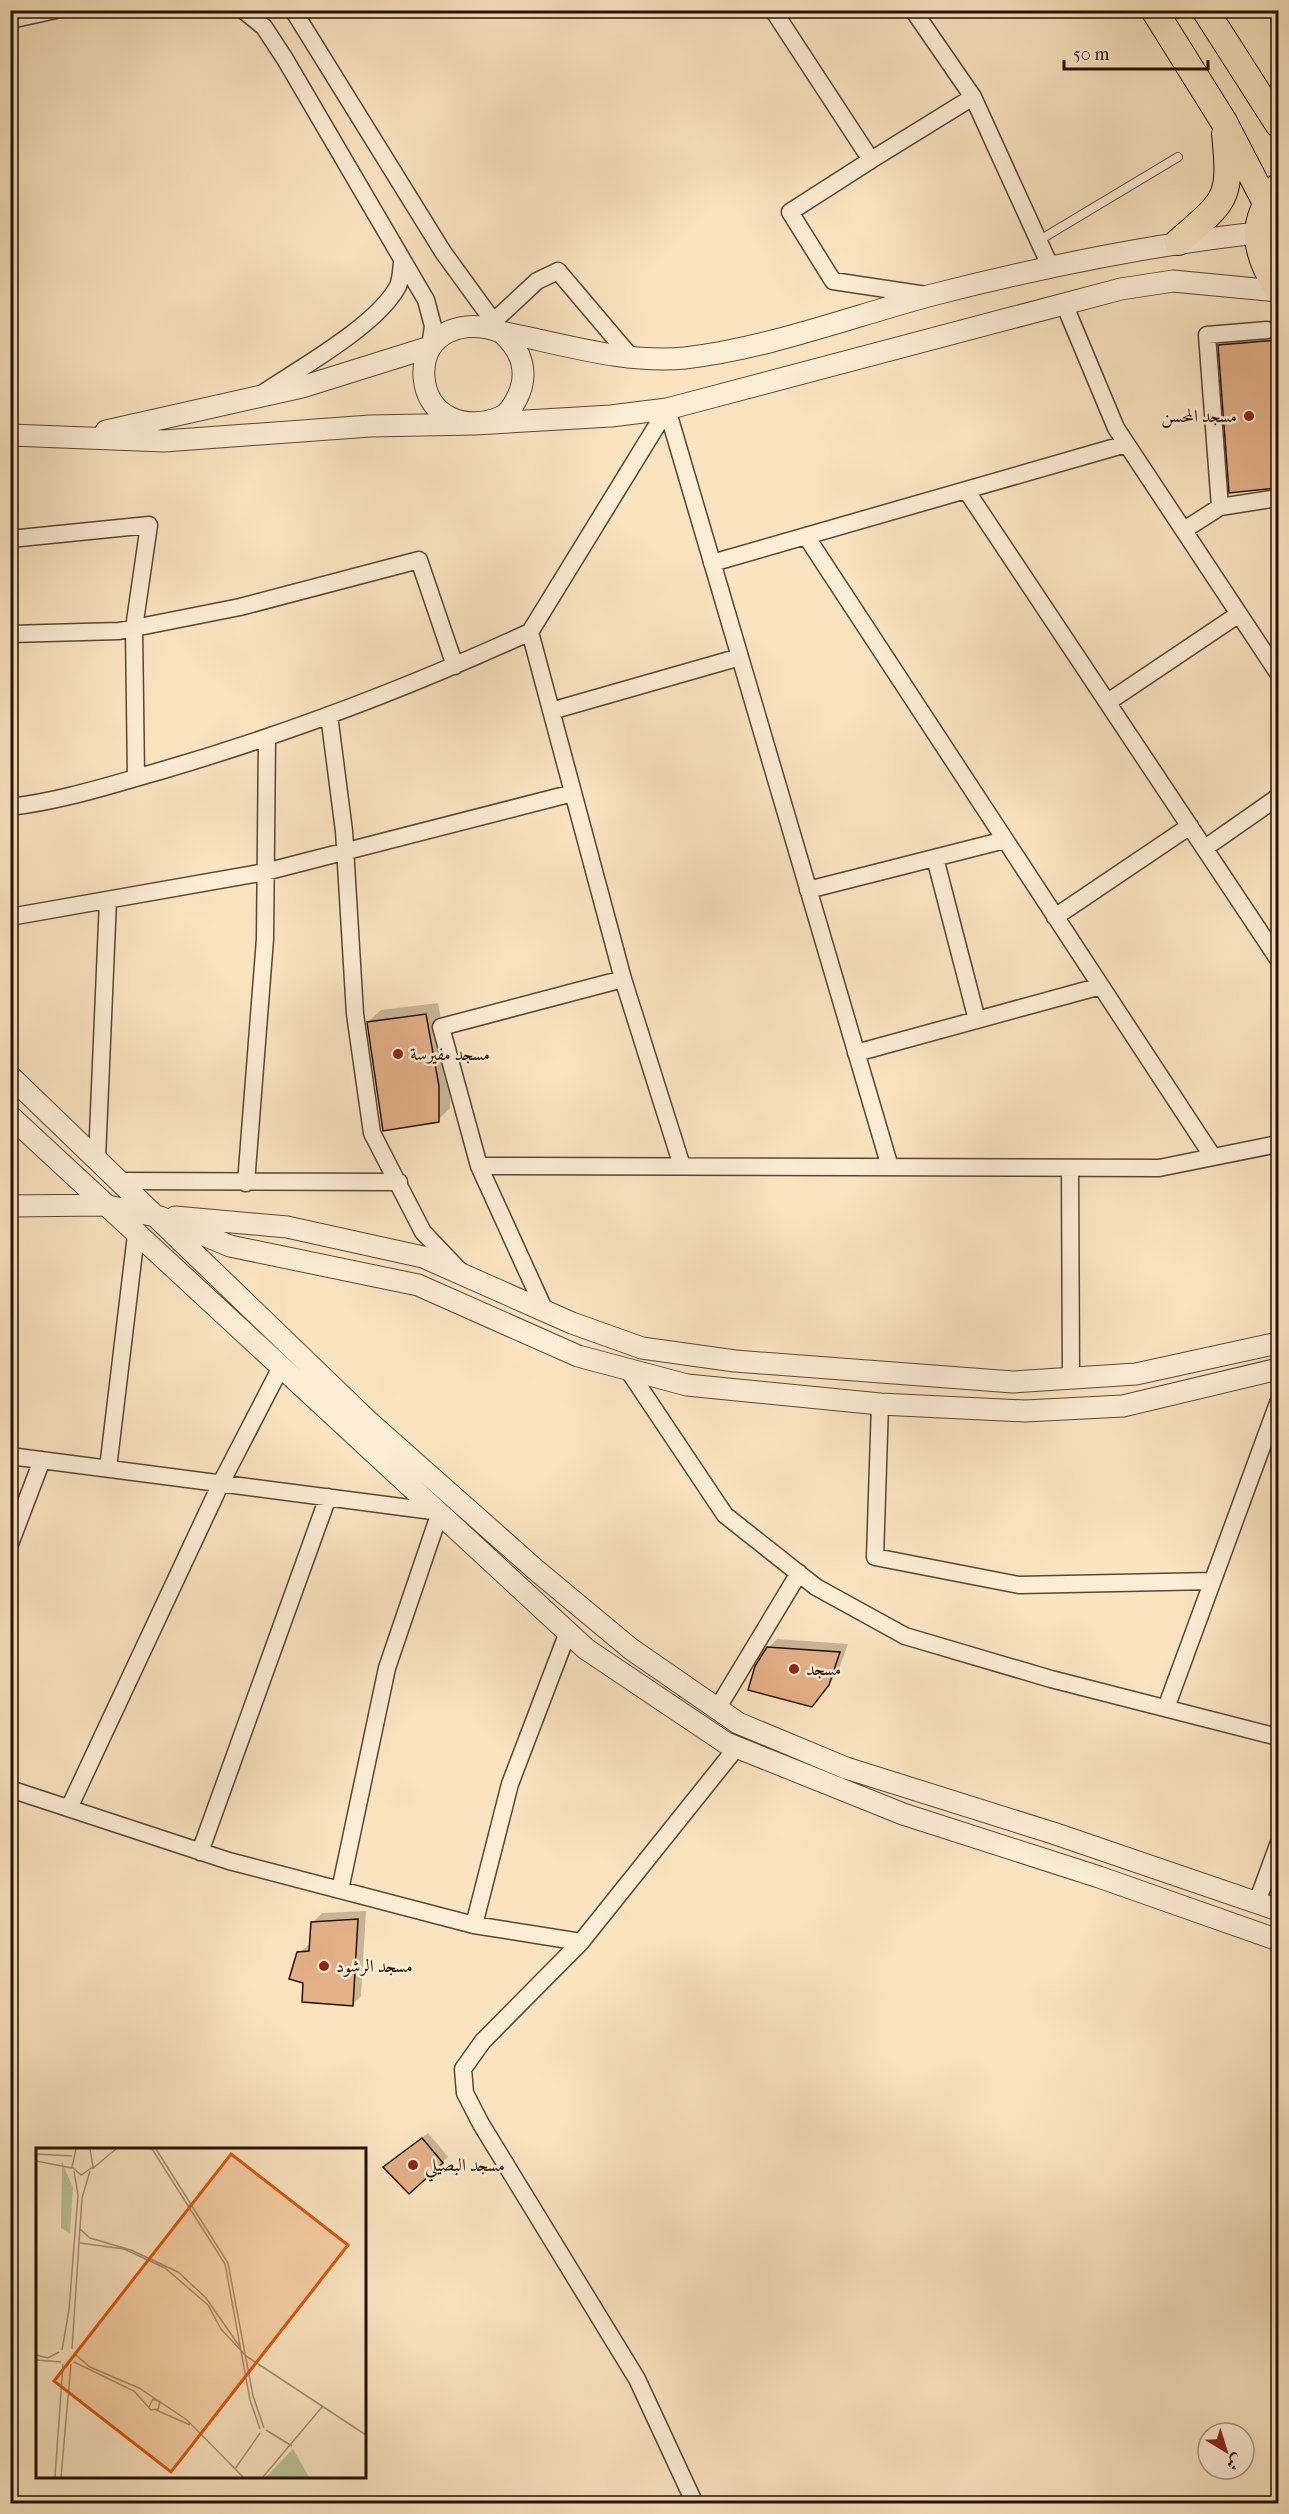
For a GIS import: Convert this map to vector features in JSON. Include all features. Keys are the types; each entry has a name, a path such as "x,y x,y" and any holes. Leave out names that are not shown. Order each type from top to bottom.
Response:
{"main road":[{"path":"1154,10 1272,195 1257,233 1262,264 1278,290"},
{"path":"1205,10 1278,124"},
{"path":"1178,242 1215,210 1225,196 1229,167 1224,122"}],"street":[{"path":"10,20 56,10"},
{"path":"243,10 264,27 285,59 402,263 426,300 434,326 424,370 424,385 430,399 449,420 474,424 503,416 521,391 524,374 521,358 513,343 497,327 443,252 293,10"},
{"path":"773,10 871,160"},
{"path":"914,10 973,97 1051,268"},
{"path":"931,296 834,281 790,212 973,97"},
{"path":"79,438 302,387 430,347 451,330 467,325 497,327 630,356 683,358 761,344 931,296 1051,268 1178,242 1257,233"},
{"path":"256,397 338,343 376,312 398,286 402,263"},
{"path":"497,327 537,281 558,271 630,356"},
{"path":"10,435 164,441 370,426 474,424 611,416 667,409 870,353 1065,306 1121,289 1173,281 1278,290"},
{"path":"1065,306 1116,428 1278,673"},
{"path":"1220,507 1207,334 1267,330"},
{"path":"667,409 890,1167"},
{"path":"10,807 50,802 267,738 455,666 530,632 667,409"},
{"path":"712,563 1126,444"},
{"path":"966,490 1278,959"},
{"path":"1184,530 1220,507 1278,498"},
{"path":"10,539 149,525 134,628 136,778"},
{"path":"806,536 1213,1157"},
{"path":"10,633 134,628 240,608 419,560 455,666"},
{"path":"1108,702 1239,614"},
{"path":"530,632 623,979 682,1166"},
{"path":"551,711 740,657"},
{"path":"329,715 345,852 355,1014 364,1090 372,1133 423,1232 464,1275"},
{"path":"246,1183 265,939 267,738"},
{"path":"10,917 266,872 573,793"},
{"path":"1205,848 1278,796"},
{"path":"1055,916 1190,826"},
{"path":"808,890 1005,840"},
{"path":"934,858 977,1020"},
{"path":"97,1158 108,900"},
{"path":"545,1311 479,1166 441,1028 623,979"},
{"path":"856,1053 1101,986"},
{"path":"10,1076 160,1217 369,1421 536,1570 631,1649 738,1724 846,1768 1053,1833 1278,1910"},
{"path":"10,1116 586,1649 726,1743 903,1814 1099,1877 1278,1940"},
{"path":"479,1166 1159,1168 1278,1144"},
{"path":"1070,1168 1071,1378"},
{"path":"122,1181 399,1182"},
{"path":"10,1206 104,1205 160,1217 287,1227 423,1257 545,1311 642,1348 735,1361 1013,1382 1136,1374 1278,1343"},
{"path":"108,1468 136,1235 160,1217"},
{"path":"160,1217 230,1246 418,1285 578,1356 687,1385 880,1404 1025,1411 1122,1406 1278,1369"},
{"path":"69,1808 221,1483 281,1367"},
{"path":"628,1370 725,1515 816,1587 905,1636 1051,1679 1278,1737"},
{"path":"1166,1708 1278,1403"},
{"path":"880,1404 875,1557 1019,1584 1212,1581"},
{"path":"10,1456 440,1512"},
{"path":"10,1544 42,1460"},
{"path":"200,1852 328,1497"},
{"path":"340,1890 387,1668 440,1512"},
{"path":"717,1709 799,1573"},
{"path":"474,1925 510,1784 568,1632"},
{"path":"695,2504 637,2379 481,2124 465,2093 463,2069 483,2041 581,1942 737,1747"},
{"path":"10,1789 200,1852 340,1890 474,1925 581,1942"},
{"path":"1257,1902 1277,1855"}],"lane":[{"path":"1038,240 1178,157"}],"building":[{"name":"مسجد المحسن","path":"1278,340 1278,488 1229,493 1218,345"},
{"name":"مسجد مفيرسة","path":"426,1014 439,1086 439,1122 383,1131 367,1022"},
{"name":"مسجد","path":"767,1647 840,1652 829,1685 812,1707 748,1690 755,1666"},
{"name":"مسجد الرشود","path":"358,1919 353,2006 302,2002 303,1983 289,1979 297,1952 309,1951 311,1922"},
{"name":"مسجد البصيلي","path":"422,2138 443,2163 409,2194 383,2167"}],"place":[{"name":"مسجد المحسن","path":"1249,416"},
{"name":"مسجد مفيرسة","path":"398,1054"},
{"name":"مسجد","path":"794,1669"},
{"name":"مسجد الرشود","path":"324,1966"},
{"name":"مسجد البصيلي","path":"413,2165"}]}
